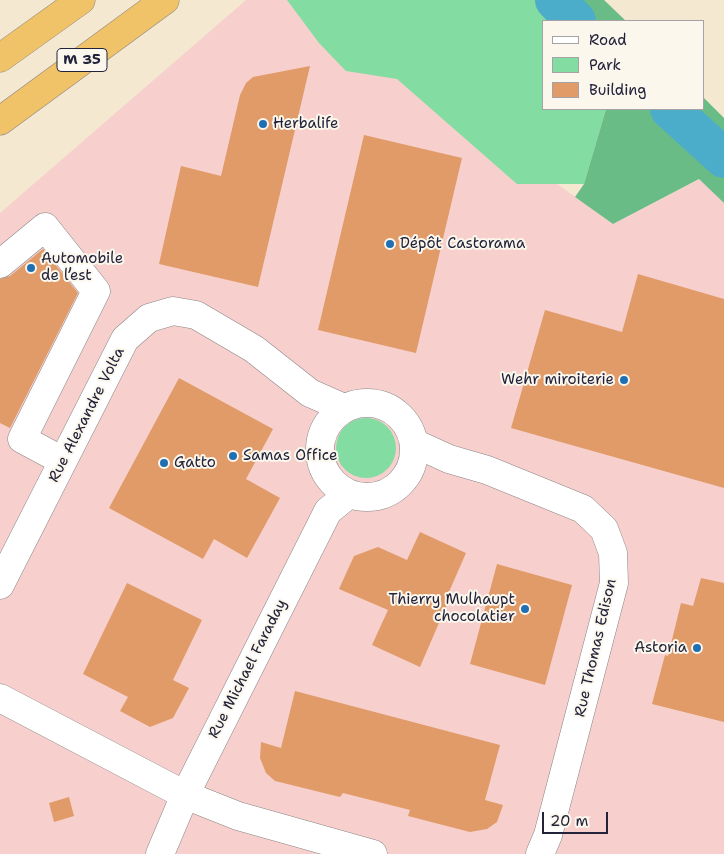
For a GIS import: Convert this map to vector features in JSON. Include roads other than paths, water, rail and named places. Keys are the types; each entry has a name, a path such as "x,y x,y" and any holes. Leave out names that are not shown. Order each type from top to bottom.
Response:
{"highway":[{"path":"0,58 81,0"},
{"name":"M 35","path":"0,121 165,0"}],"street":[{"path":"0,264 45,227 96,291 22,440 63,461"},
{"name":"Rue Alexandre Volta","path":"0,584 125,339 149,318 173,311 196,315 254,349 310,393 344,408"},
{"path":"310,393 323,432"},
{"path":"359,403 373,403 386,407 398,414 407,425 414,444 414,458 408,474 400,484 389,492 375,497 361,497 340,487 323,469 320,447 323,432 332,418 344,408 359,403"},
{"name":"Rue Thomas Edison","path":"414,444 449,459 487,470 583,509 604,528 613,553 614,583 548,835 540,854"},
{"path":"408,474 449,459"},
{"name":"Rue Michael Faraday","path":"160,854 185,795 340,487"},
{"path":"0,698 185,795 238,816 373,854"}],"waterway":[{"path":"555,0 575,20"},
{"path":"671,110 724,158"}],"place":[{"name":"Herbalife","path":"263,124"},
{"name":"Dépôt Castorama","path":"390,244"},
{"name":"Automobile de l’est","path":"31,268"},
{"name":"Wehr miroiterie","path":"624,380"},
{"name":"Samas Office","path":"233,456"},
{"name":"Gatto","path":"164,463"},
{"name":"Thierry Mulhaupt chocolatier","path":"525,609"},
{"name":"Astoria","path":"697,648"}]}
